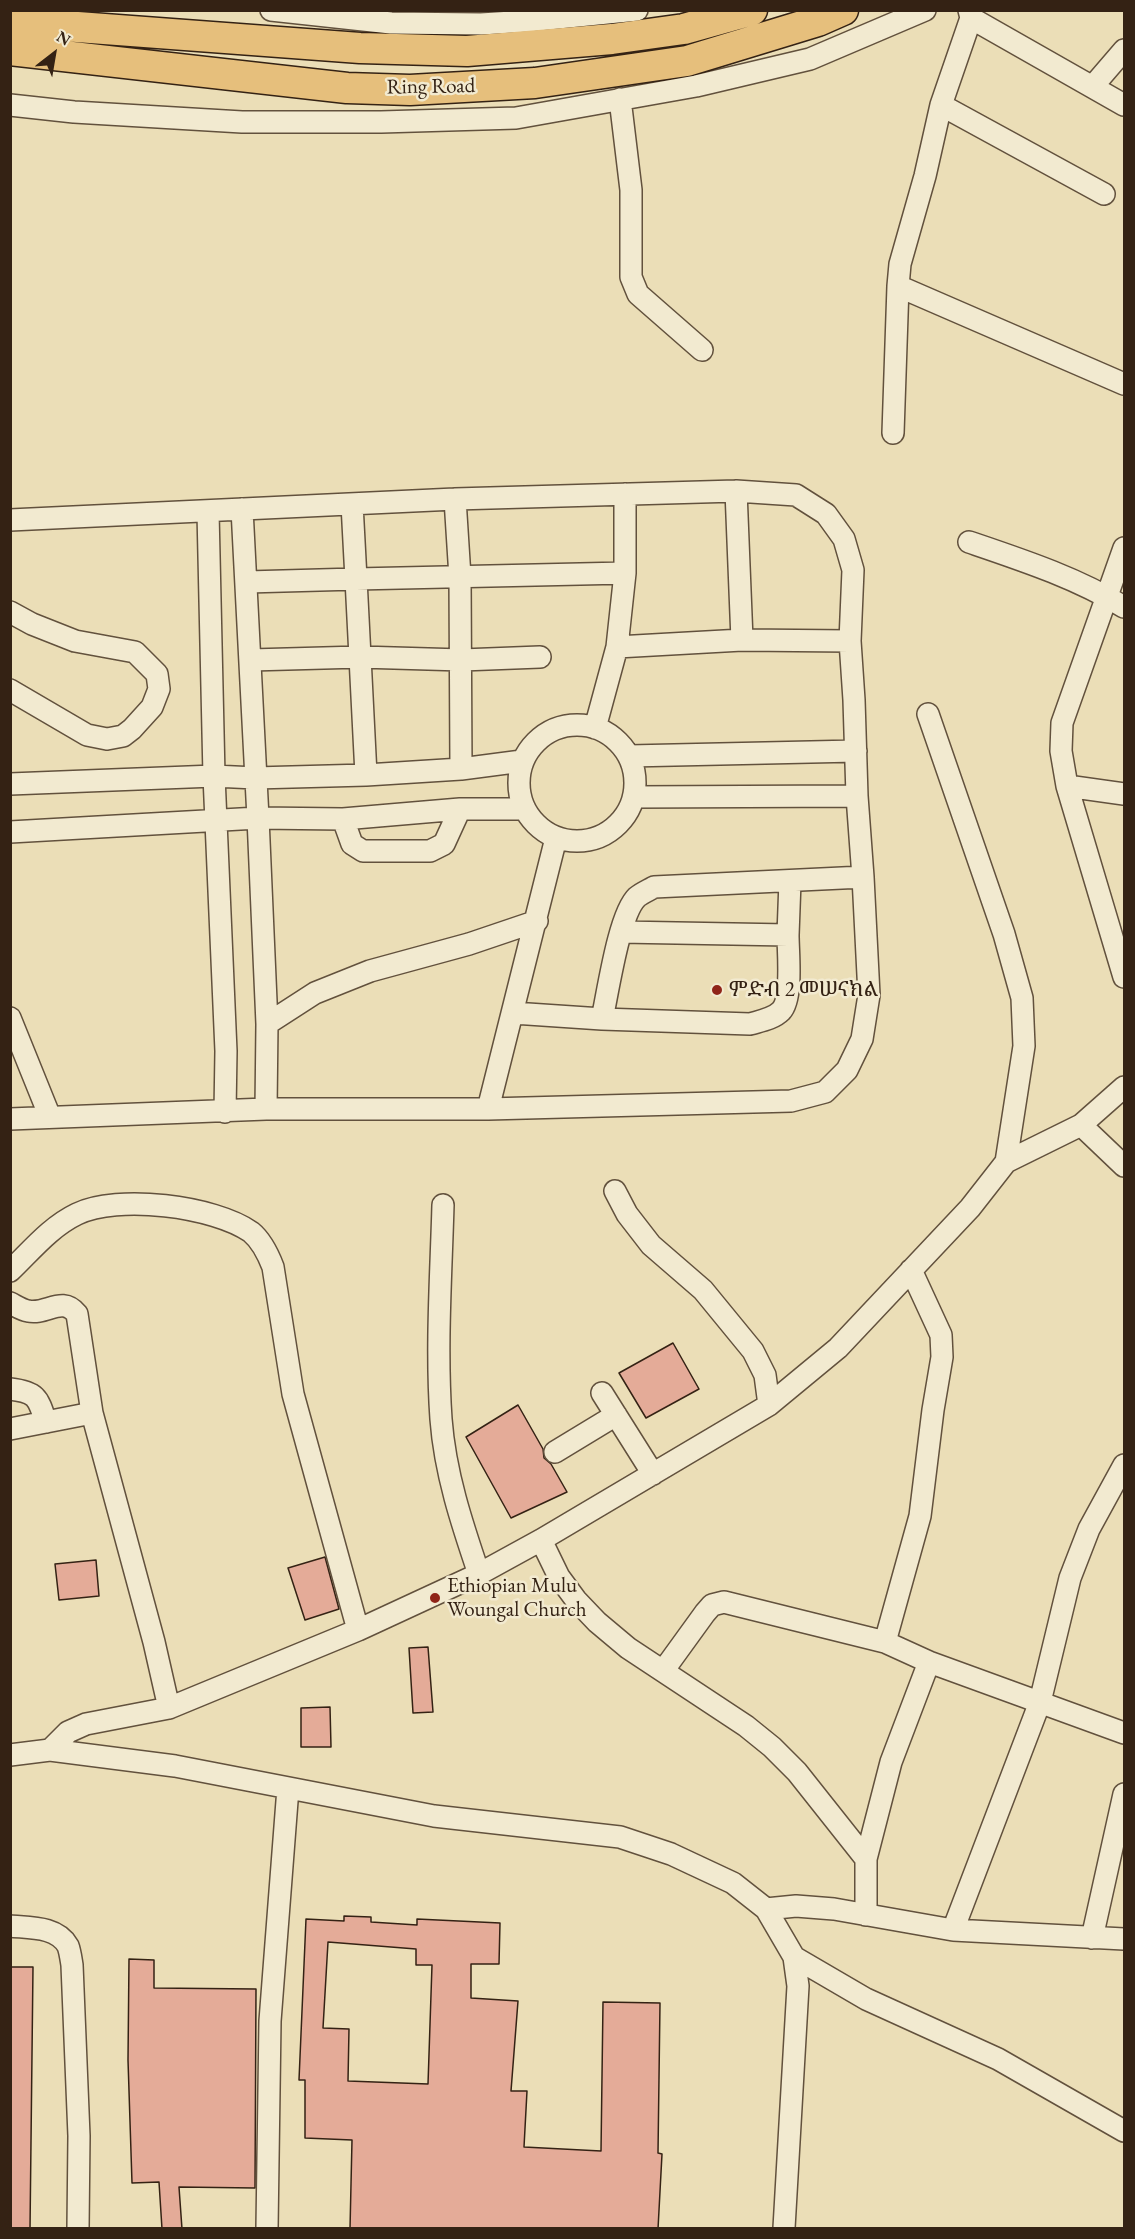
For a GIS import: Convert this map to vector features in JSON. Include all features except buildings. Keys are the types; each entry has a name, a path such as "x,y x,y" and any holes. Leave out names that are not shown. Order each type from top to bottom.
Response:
{"highway":[{"path":"115,10 214,25 257,40"},
{"name":"Ring Road","path":"10,22 360,48 467,51 612,39 684,29 752,10"},
{"name":"Ring Road","path":"10,50 347,88 410,90 535,84 687,61 818,21 843,10"},
{"path":"10,70 152,67"}],"street":[{"path":"271,10 365,16 391,24 637,10"},
{"path":"10,105 74,112 242,122 381,122 516,118 696,86 810,59 925,10"},
{"path":"893,433 900,264 925,176 941,105 970,14 1125,105"},
{"path":"1093,86 1125,50"},
{"path":"620,99 631,190 631,277 638,294 702,350"},
{"path":"941,105 1104,194"},
{"path":"898,286 1125,384"},
{"path":"736,491 742,640"},
{"path":"10,520 454,499 736,491 796,495 826,514 844,539 853,570 850,641 868,995 862,1039 847,1070 825,1092 791,1101 488,1109 267,1108 225,1112 10,1119"},
{"path":"595,728 617,647 625,573 625,494"},
{"path":"454,499 460,577 461,769"},
{"path":"352,504 366,775"},
{"path":"242,509 267,1024 267,1108"},
{"path":"208,512 214,776 226,1051 225,1112"},
{"path":"969,542 1029,562 1116,602"},
{"path":"1125,548 1116,602 1062,723 1061,751 1067,786 1125,977"},
{"path":"247,582 625,573"},
{"path":"10,612 32,624 75,641 135,652 157,674 159,689 152,707 132,729 123,736 108,739 87,735 10,690"},
{"path":"617,647 742,640 850,641"},
{"path":"251,660 360,657 462,660 540,657"},
{"path":"928,714 1004,934 1022,998 1024,1046 1006,1162"},
{"path":"573,725 595,728 615,738 629,756 635,776 634,797 626,815 613,830 595,839 575,842 556,838 537,826 524,809 518,785 522,761 534,743 552,730 573,725"},
{"path":"629,756 856,751"},
{"path":"10,784 214,776 255,778 366,775 461,769 522,761"},
{"path":"1067,786 1125,794"},
{"path":"634,797 857,796"},
{"path":"11,833 258,818 343,819 460,809 524,809"},
{"path":"343,819 352,844 363,851 430,850 444,844 460,809"},
{"path":"488,1109 556,838"},
{"path":"602,1019 621,932 637,897 654,887 863,877"},
{"path":"513,1013 602,1019 750,1024 771,1017 782,1010 788,993 790,881"},
{"path":"267,1024 315,993 370,971 469,944 537,921"},
{"path":"621,932 788,935"},
{"path":"10,1018 50,1117"},
{"path":"50,1750 68,1732 86,1724 170,1708 357,1630 479,1574 541,1540 769,1405 838,1348 969,1208 1006,1162 1081,1125 1125,1087"},
{"path":"1081,1125 1125,1166"},
{"path":"615,1191 627,1214 651,1245 703,1290 753,1351 765,1375 769,1405"},
{"path":"10,1271 48,1234 76,1214 102,1205 144,1204 188,1209 224,1219 251,1232 265,1247 273,1267 293,1394 357,1630"},
{"path":"442,1205 441,1421 455,1504 479,1574"},
{"path":"885,1642 920,1516 942,1357 940,1335 911,1270"},
{"path":"10,1303 29,1311 64,1305 72,1308 77,1314 92,1413 170,1708"},
{"path":"10,1389 27,1391 34,1395 40,1403 46,1422"},
{"path":"602,1393 653,1474"},
{"path":"10,1429 92,1413"},
{"path":"555,1452 616,1415"},
{"path":"953,1930 1040,1702 1070,1578 1089,1530 1125,1466"},
{"path":"541,1540 559,1576 576,1600 597,1622 628,1648 772,1747 797,1772 866,1859"},
{"path":"663,1671 712,1605 724,1602 885,1642 929,1662 1125,1733"},
{"path":"866,1915 866,1859 891,1762 929,1662"},
{"path":"10,1755 50,1750 175,1766 434,1816 620,1837 671,1854 733,1883 766,1910 794,1956 798,1986 784,2229"},
{"path":"267,2229 270,2021 288,1788"},
{"path":"1092,1938 1125,1794"},
{"path":"766,1910 796,1906 834,1909 953,1930 1125,1939"},
{"path":"10,1926 44,1929 59,1936 68,1945 72,1965 79,2136 78,2229"},
{"path":"794,1956 866,2000 998,2059 1125,2131"}],"place":[{"name":"ምድብ 2 መሠናክል","path":"717,990"},
{"name":"Ethiopian Mulu Woungal Church","path":"435,1598"}]}
